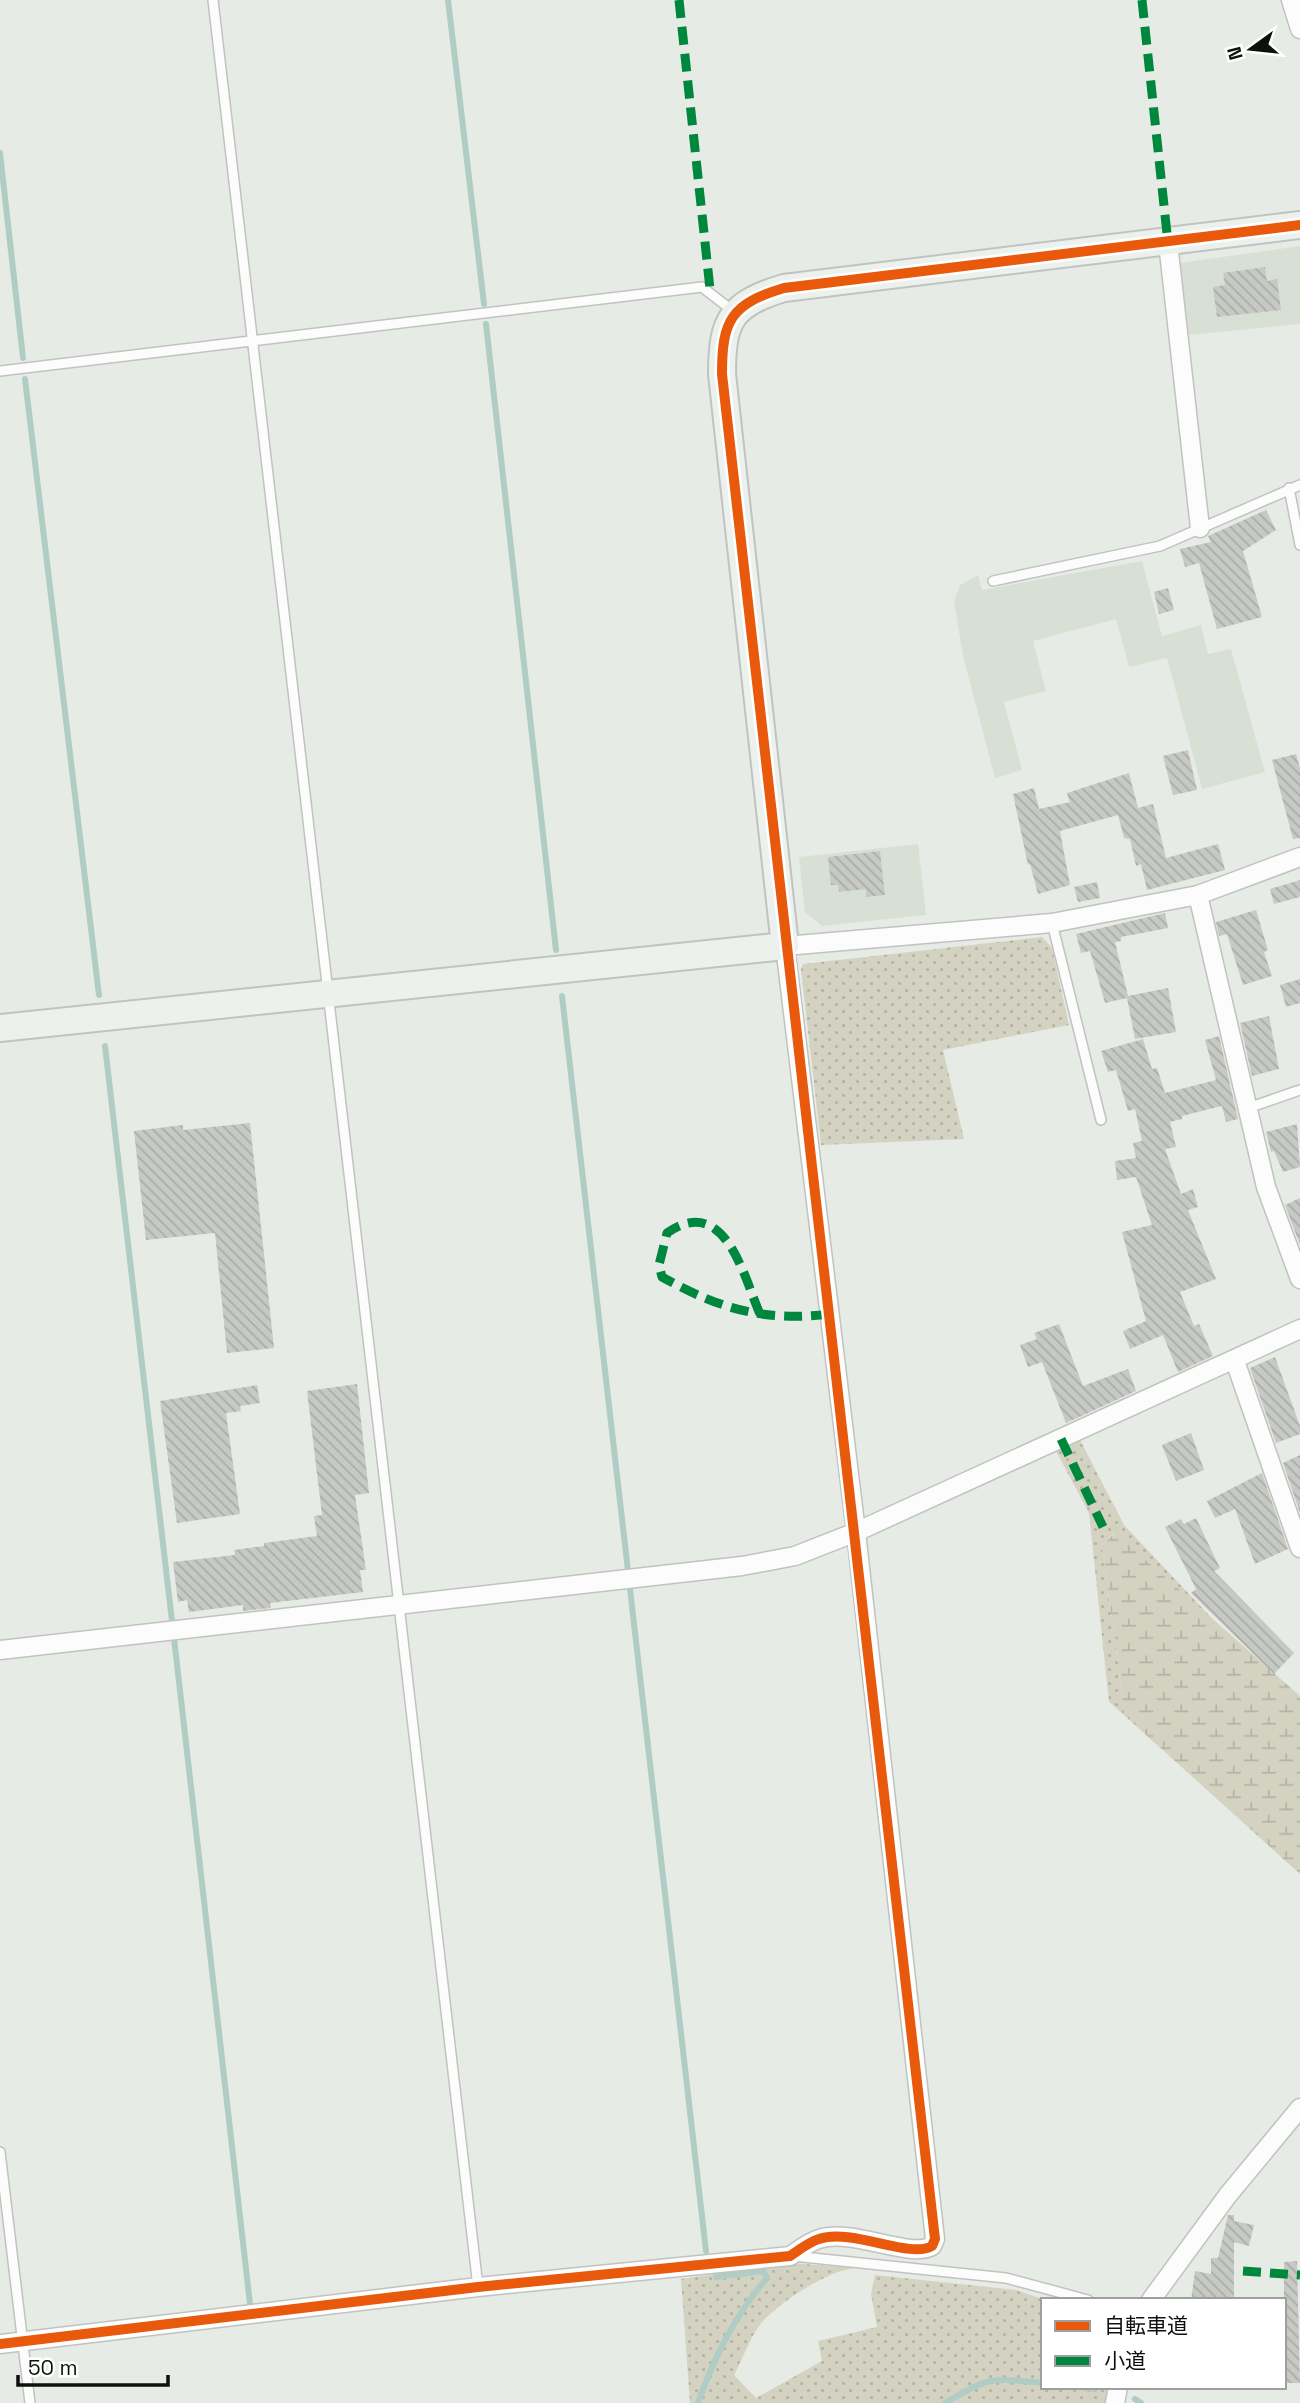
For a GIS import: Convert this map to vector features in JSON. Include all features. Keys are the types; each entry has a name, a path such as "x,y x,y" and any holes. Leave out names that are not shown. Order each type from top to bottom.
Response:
{"street":[{"path":"1291,0 1300,29"},
{"path":"0,2344 478,2287 790,2256 819,2239 850,2236 918,2250 932,2246 935,2239 856,1532 785,946 722,374 721,341 735,312 760,295 784,288 1300,225"},
{"path":"1168,243 1200,528"},
{"path":"0,1028 785,946 1052,923 1198,895 1300,857"},
{"path":"1198,895 1266,1187 1300,1279"},
{"path":"0,1650 767,1563 820,1548 1235,1361 1300,1329"},
{"path":"1235,1361 1300,1548"},
{"path":"1152,2298 1228,2195 1300,2108"}],"lane":[{"path":"213,0 478,2287"},
{"path":"0,371 253,338 702,286 735,312"},
{"path":"993,581 1160,546 1300,485"},
{"path":"1289,488 1300,545"},
{"path":"1052,923 1101,1120"},
{"path":"1248,1108 1300,1090"},
{"path":"0,2152 30,2403"},
{"path":"790,2256 1006,2278 1081,2298"}],"shaded area":[{"path":"1300,246 1300,324 1189,335 1180,263"},
{"path":"1142,561 1162,636 1201,625 1208,654 1231,649 1265,772 1202,789 1167,658 1129,667 1116,619 1033,641 1046,691 1004,702 1022,770 995,778 963,656 954,601 960,585 978,575 982,590"},
{"path":"918,844 926,915 822,926 805,912 799,857"}],"green space":[{"path":"1042,937 1052,948 1069,1025 943,1050 964,1139 821,1145 801,969 803,964"},
{"path":"1080,1440 1124,1525 1222,1629 1114,1533 1102,1545 1125,1716 1109,1702 1089,1513 1056,1451"},
{"path":"1115,1533 1300,1696 1300,1874 1125,1716 1102,1545"},
{"path":"792,2263 854,2268 830,2275 805,2289 762,2322 734,2375 756,2398 822,2361 818,2341 877,2327 871,2294 875,2275 1016,2290 1041,2299 1041,2389 1110,2389 1106,2403 690,2403 681,2279"}],"building":[{"path":"1265,267 1267,281 1277,279 1281,310 1217,317 1213,287 1225,285 1223,273"},
{"path":"1266,510 1276,530 1243,551 1262,617 1217,629 1199,563 1185,567 1180,549 1211,542 1208,536"},
{"path":"1168,588 1174,610 1159,614 1154,592"},
{"path":"1188,750 1197,790 1173,795 1163,756"},
{"path":"1296,754 1300,768 1300,838 1293,839 1272,760"},
{"path":"1129,773 1138,808 1153,804 1166,858 1218,844 1225,870 1147,890 1141,864 1136,866 1130,839 1124,838 1118,815 1060,831 1070,885 1038,894 1030,864 1028,865 1013,794 1034,788 1039,809 1070,802 1067,793"},
{"path":"880,851 885,895 866,897 866,889 839,892 838,885 831,885 828,857"},
{"path":"1300,880 1300,897 1274,904 1270,889"},
{"path":"1097,882 1100,898 1078,902 1074,887"},
{"path":"1256,910 1268,950 1264,952 1272,976 1243,985 1227,934 1219,936 1216,922"},
{"path":"1165,913 1168,928 1121,937 1121,941 1115,942 1128,996 1168,988 1176,1032 1135,1039 1127,998 1105,1003 1090,951 1081,953 1076,934"},
{"path":"1300,979 1300,1003 1286,1007 1280,985"},
{"path":"1269,1016 1279,1069 1252,1076 1240,1023"},
{"path":"1219,1036 1238,1119 1226,1122 1222,1106 1182,1116 1182,1119 1170,1122 1176,1147 1165,1149 1181,1194 1193,1189 1198,1207 1188,1210 1216,1279 1180,1292 1194,1326 1199,1324 1213,1356 1178,1372 1163,1335 1130,1349 1123,1331 1146,1321 1122,1232 1152,1225 1136,1177 1117,1180 1115,1161 1136,1158 1133,1143 1142,1141 1135,1109 1128,1111 1116,1070 1108,1072 1101,1051 1143,1039 1152,1069 1157,1068 1165,1093 1216,1080 1205,1040"},
{"path":"250,1123 274,1348 227,1353 215,1233 146,1240 134,1131 183,1125 183,1130"},
{"path":"1297,1124 1300,1167 1283,1172 1274,1151 1271,1152 1266,1132"},
{"path":"1300,1198 1300,1245 1285,1205"},
{"path":"1059,1324 1083,1386 1128,1369 1136,1391 1066,1423 1042,1362 1028,1367 1020,1345 1037,1339 1034,1333"},
{"path":"1275,1357 1300,1426 1300,1434 1276,1443 1250,1368"},
{"path":"357,1384 369,1493 355,1495 366,1570 360,1570 363,1592 270,1603 271,1608 243,1611 243,1605 189,1612 187,1600 178,1602 173,1562 235,1555 234,1550 264,1546 264,1543 317,1536 314,1516 322,1515 307,1391"},
{"path":"257,1385 260,1403 240,1406 241,1411 226,1413 240,1514 177,1523 160,1401"},
{"path":"1191,1433 1204,1470 1176,1481 1162,1445"},
{"path":"1300,1455 1300,1513 1283,1463"},
{"path":"1262,1473 1288,1549 1255,1564 1235,1509 1215,1518 1207,1501"},
{"path":"1196,1518 1220,1568 1214,1571 1294,1653 1274,1674 1191,1593 1196,1589 1165,1527 1181,1519 1184,1524"},
{"path":"1228,2215 1234,2215 1234,2221 1254,2225 1249,2246 1234,2242 1234,2298 1191,2298 1195,2271 1211,2274 1211,2258 1218,2258"},
{"path":"1297,2261 1300,2383 1286,2383 1284,2262"}],"waterway":[{"path":"448,0 484,304"},
{"path":"0,153 23,358"},
{"path":"486,324 556,950"},
{"path":"25,379 99,995"},
{"path":"562,996 628,1571"},
{"path":"105,1046 172,1621"},
{"path":"630,1589 706,2251"},
{"path":"174,1638 250,2304"},
{"path":"698,2403 726,2337 767,2278 763,2271 716,2277"},
{"path":"945,2403 991,2381 1041,2383"},
{"path":"1135,2399 1141,2403"}],"marked path":[{"path":"679,0 710,289"},
{"path":"1142,0 1168,243"},
{"path":"760,1314 754,1298 738,1261 729,1244 717,1231 704,1223 687,1223 667,1233 659,1265 662,1277 683,1288 723,1305 743,1310 763,1314 830,1314"},
{"path":"1061,1439 1103,1527"},
{"path":"1243,2271 1300,2275"}],"cycle path":[{"path":"0,2344 478,2287 790,2256 815,2240 833,2237 848,2237 909,2249 932,2246 935,2239 722,374 724,340 733,317 741,308 766,294 784,288 1300,225"}]}
